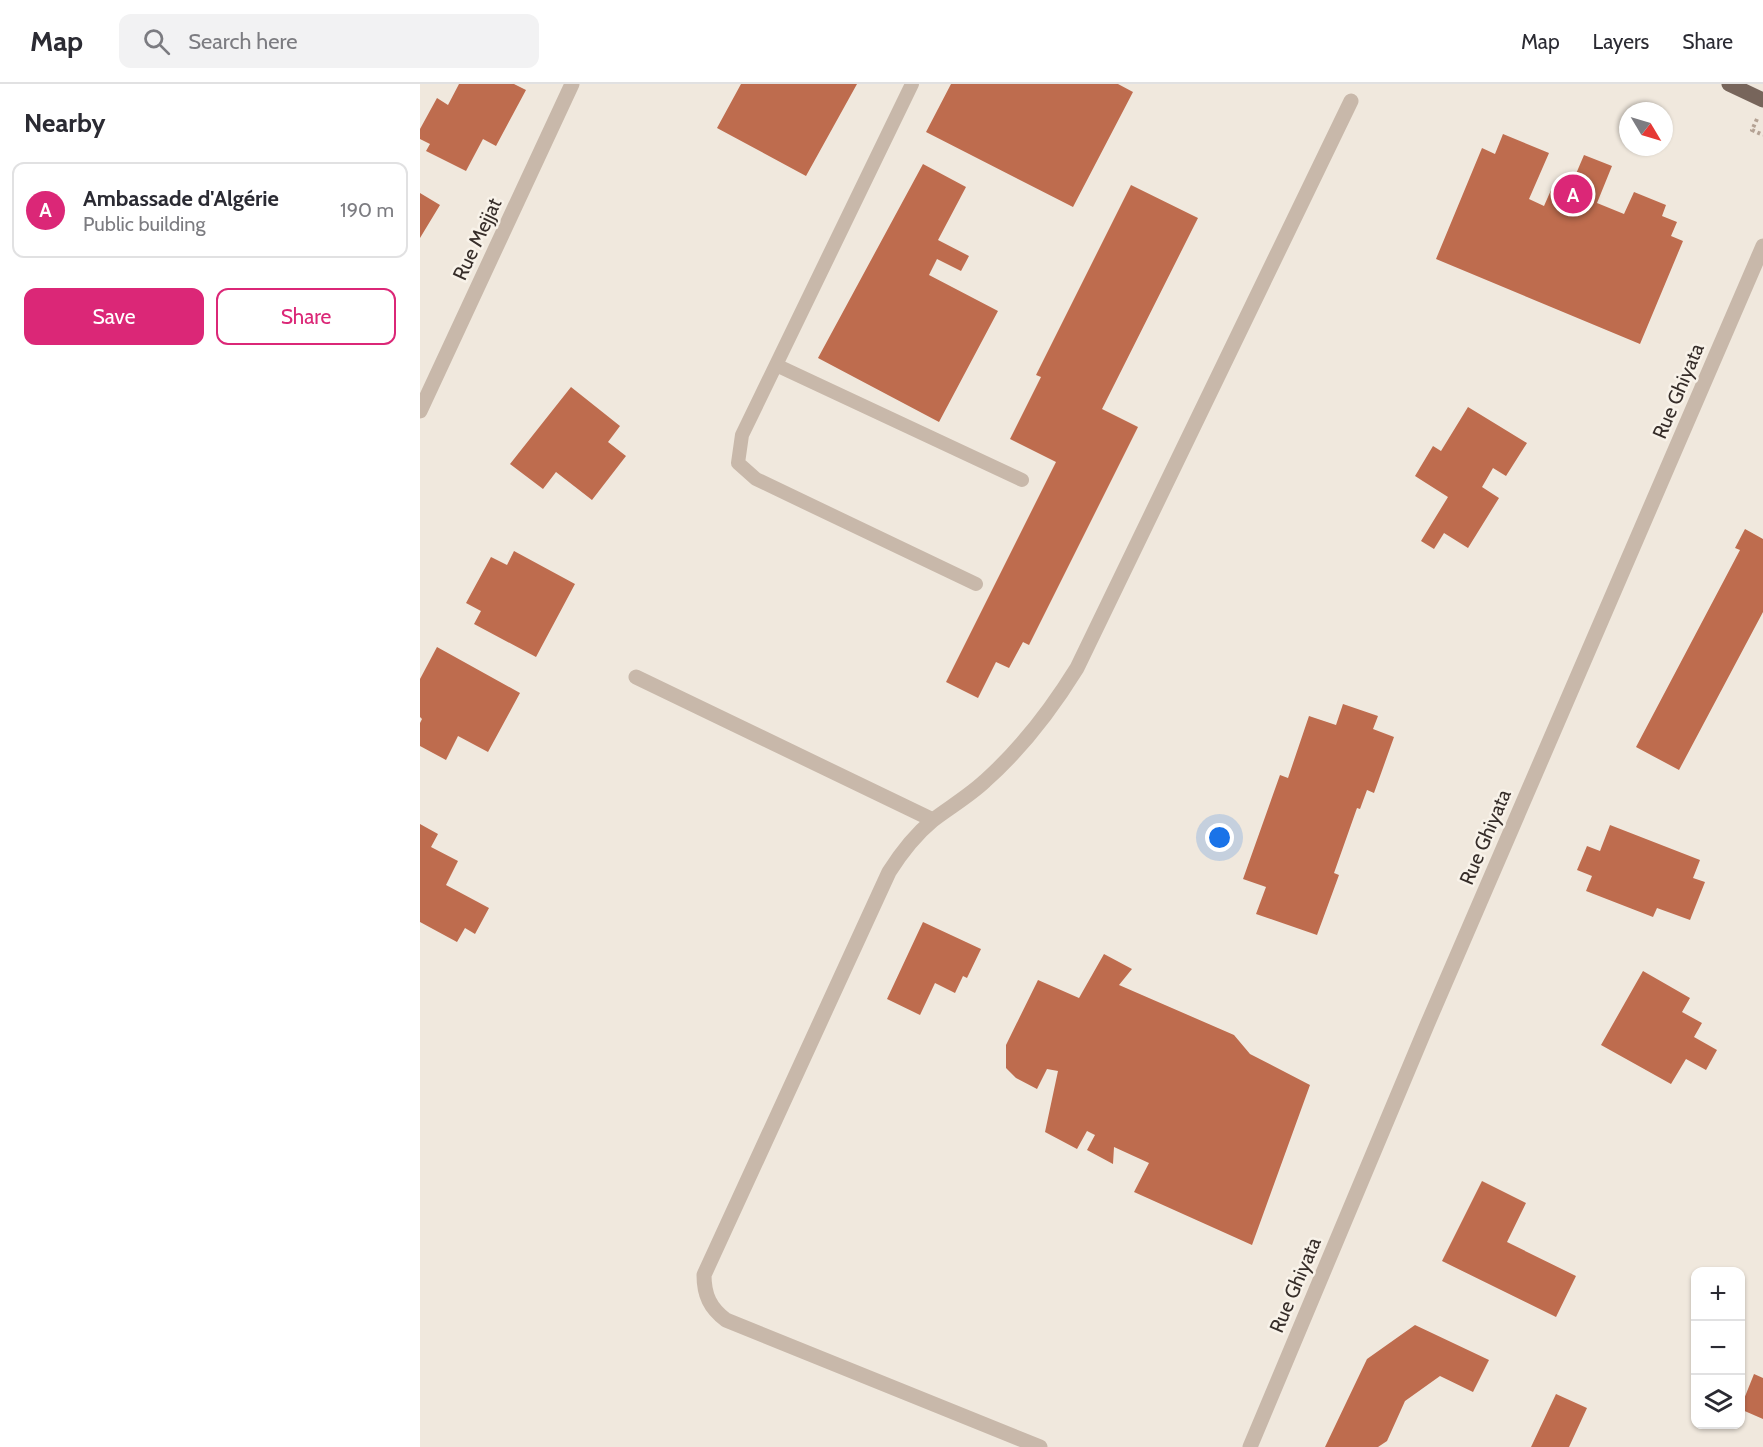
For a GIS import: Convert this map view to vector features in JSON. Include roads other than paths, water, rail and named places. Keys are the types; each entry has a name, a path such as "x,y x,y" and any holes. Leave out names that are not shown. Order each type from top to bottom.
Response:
{"main road":[{"path":"1730,84 1761,107"}],"street":[{"name":"Rue Mejjat","path":"420,411 572,84"},
{"path":"1040,1447 726,1320 711,1306 704,1287 704,1275 889,872 902,852 933,820 983,783 1012,756 1059,698 1077,668 1351,101"},
{"name":"Rue Ghiyata","path":"1250,1447 1432,1014 1763,246"},
{"path":"636,678 933,820"}],"lane":[{"path":"912,84 742,435 738,463 756,479 976,584"},
{"path":"776,365 1022,480"}],"place":[{"name":"Ambassade d'Algérie","path":"1573,194"}]}
